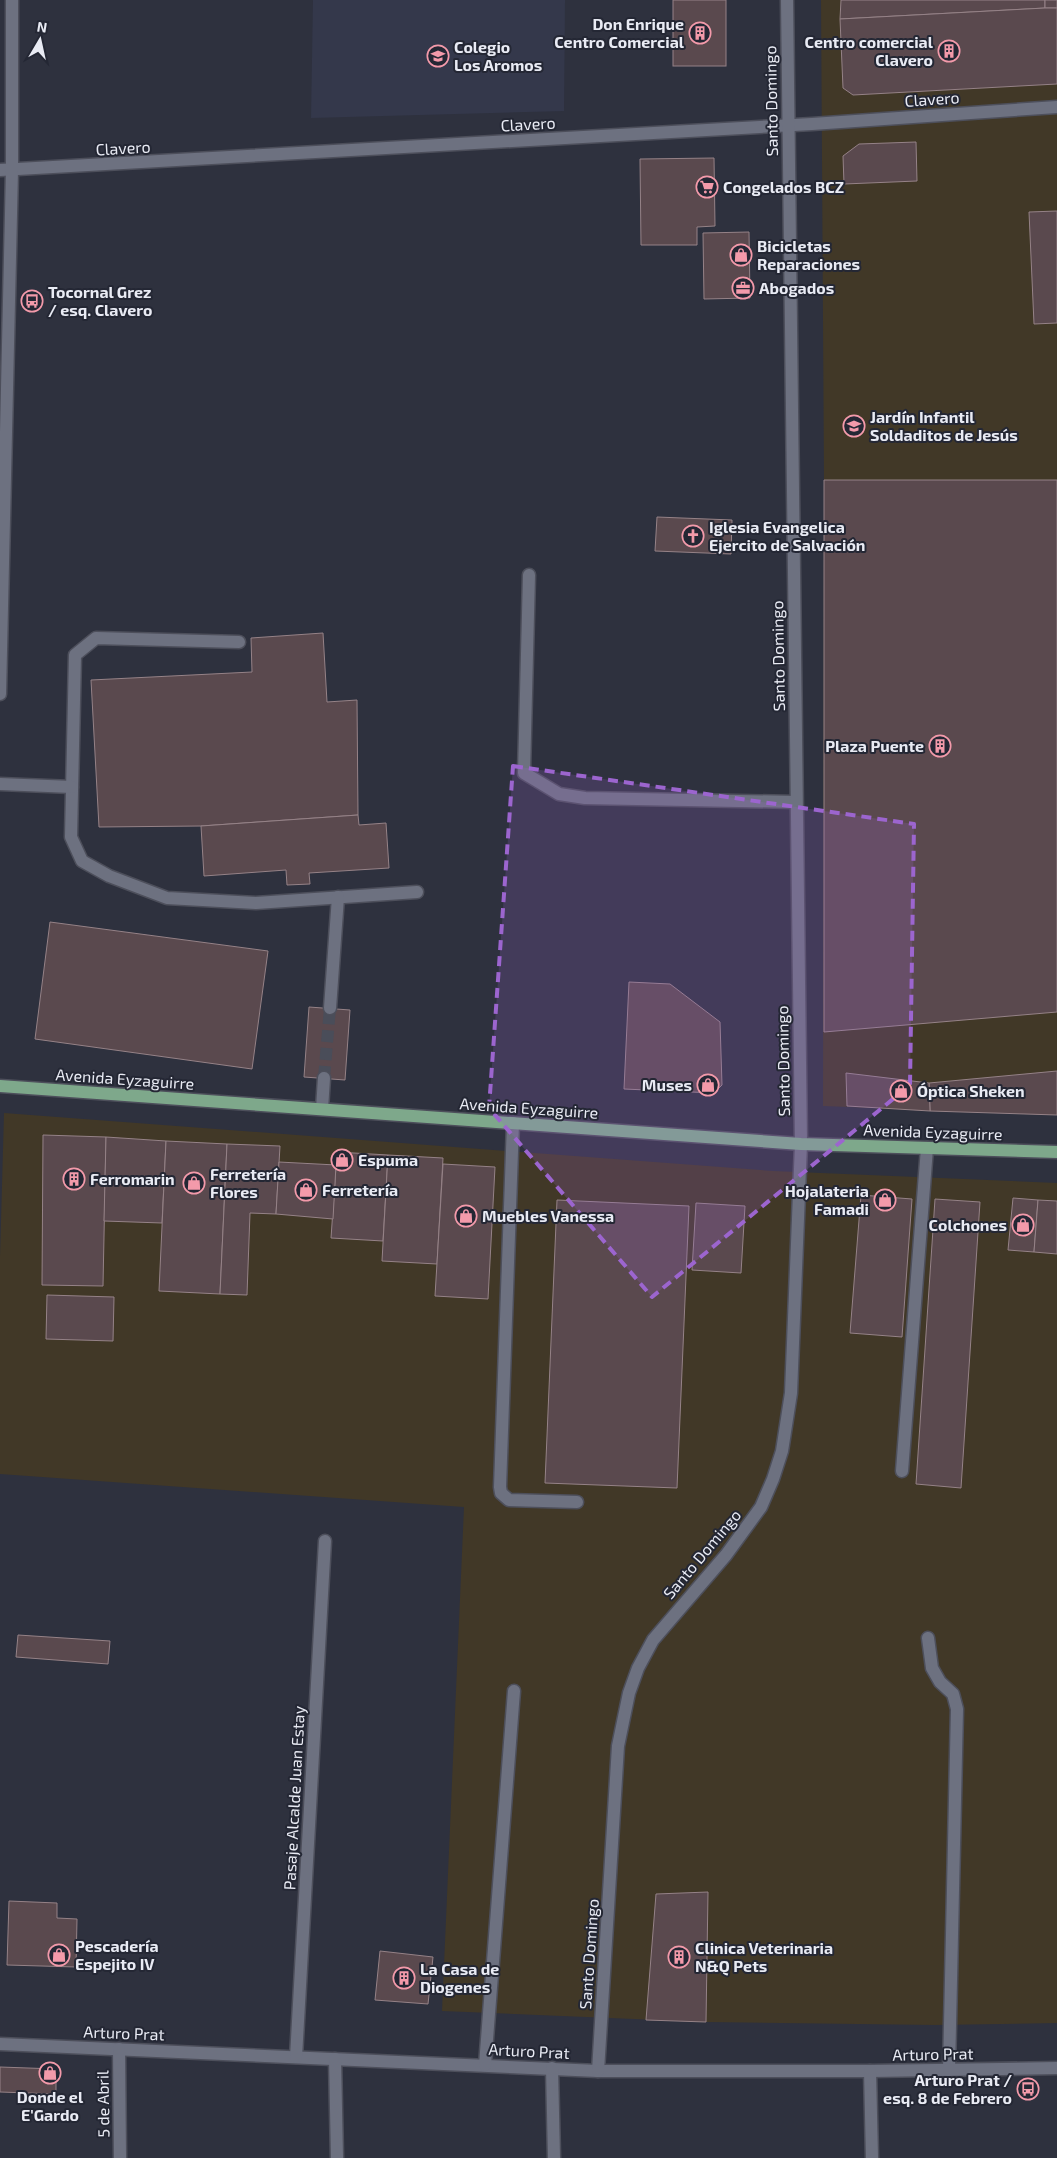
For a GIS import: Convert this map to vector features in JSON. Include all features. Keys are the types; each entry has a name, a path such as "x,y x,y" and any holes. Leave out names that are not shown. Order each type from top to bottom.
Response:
{"main road":[{"name":"Avenida Eyzaguirre","path":"0,1086 801,1144 1057,1152"}],"street":[{"path":"0,694 6,170 12,0"},
{"name":"Santo Domingo","path":"598,2071 618,1746 622,1720 638,1668 653,1640 744,1532 761,1507 773,1479 782,1450 791,1393 801,1144 786,0"},
{"name":"Clavero","path":"6,170 1057,107"},
{"path":"530,575 524,773 559,794 585,798 796,802"},
{"path":"239,642 96,638 76,654 70,837 82,861 109,876 167,898 256,903 417,892"},
{"path":"0,784 72,786"},
{"path":"330,1008 338,898"},
{"path":"322,1109 324,1078"},
{"path":"512,1124 501,1493 509,1500 578,1502"},
{"path":"902,1471 927,1148"},
{"name":"Pasaje Alcalde Juan Estay","path":"296,2057 325,1541"},
{"path":"928,1638 932,1668 940,1682 953,1694 957,1709 949,2070"},
{"path":"485,2065 514,1691"},
{"name":"Arturo Prat","path":"0,2044 598,2071 870,2071 1057,2068"},
{"name":"5 de Abril","path":"118,2049 120,2158"},
{"path":"335,2059 337,2158"},
{"path":"552,2068 554,2158"},
{"path":"870,2071 872,2158"}],"highlighted area":[{"path":"513,766 914,824 910,1085 652,1297 489,1108"}],"shaded area":[{"name":"Colegio Los Aromos","path":"313,0 565,0 564,111 311,118"},
{"path":"821,0 1057,0 1057,1115 823,1106 824,480"},
{"path":"4,1113 773,1171 1057,1183 1057,2023 935,2025 706,2022 442,2011 464,1507 0,1474 0,1257"}],"building":[{"name":"Don Enrique Centro Comercial","path":"673,0 726,0 726,66 673,66"},
{"path":"841,0 1045,0 1045,8 840,19"},
{"path":"1045,0 1057,0 1057,8 1045,8"},
{"name":"Centro comercial Clavero","path":"1057,8 1057,84 853,95 843,88 840,19"},
{"path":"916,142 917,181 844,184 843,156 859,144"},
{"path":"714,158 715,226 697,227 697,245 641,245 640,159"},
{"path":"1057,211 1057,323 1034,324 1029,212"},
{"path":"749,232 750,298 704,299 703,233"},
{"name":"Plaza Puente","path":"824,480 1057,480 1057,1012 824,1032"},
{"name":"Iglesia Evangelica Ejercito de Salvación","path":"657,517 732,520 731,554 655,551"},
{"path":"323,633 327,702 357,700 358,815 201,826 99,827 91,680 252,672 251,638"},
{"path":"358,815 359,825 386,823 389,868 309,873 310,884 287,885 286,870 204,876 201,826"},
{"path":"50,922 268,951 252,1069 35,1039"},
{"path":"629,982 670,984 720,1022 722,1085 714,1093 624,1089"},
{"path":"309,1007 350,1010 345,1080 304,1077"},
{"path":"1057,1071 1057,1115 930,1111 929,1083"},
{"path":"846,1073 929,1083 930,1111 847,1106"},
{"name":"Ferromarin","path":"43,1135 106,1137 103,1286 42,1285"},
{"path":"106,1137 166,1141 162,1223 104,1221"},
{"name":"Ferretería Flores","path":"166,1141 227,1144 220,1294 159,1291"},
{"path":"227,1144 280,1146 276,1214 250,1213 247,1295 220,1294"},
{"path":"337,1152 388,1155 383,1241 331,1238"},
{"path":"388,1155 443,1158 437,1264 382,1261"},
{"name":"Ferretería","path":"279,1162 336,1165 333,1219 276,1214"},
{"name":"Muebles Vanessa","path":"443,1164 495,1167 488,1299 435,1296"},
{"path":"861,1195 912,1199 902,1337 850,1333"},
{"name":"Colchones","path":"1013,1198 1038,1200 1034,1252 1008,1250"},
{"path":"935,1199 980,1202 961,1488 916,1484"},
{"path":"557,1200 689,1206 677,1488 545,1483"},
{"path":"1038,1200 1057,1201 1057,1254 1034,1252"},
{"path":"696,1203 745,1206 741,1273 692,1270"},
{"path":"47,1295 114,1297 113,1341 46,1339"},
{"path":"18,1635 110,1641 108,1664 16,1657"},
{"name":"Clinica Veterinaria N&Q Pets","path":"708,1892 706,2022 646,2020 656,1894"},
{"path":"9,1901 57,1903 57,1918 77,1919 76,1967 7,1965"},
{"name":"La Casa de Diogenes","path":"380,1951 433,1957 428,2004 375,2000"},
{"path":"0,2067 56,2069 56,2094 0,2092"}],"tunnel":[{"path":"324,1078 330,1008"}],"place":[{"name":"Don Enrique Centro Comercial","path":"700,33"},
{"name":"Centro comercial Clavero","path":"949,51"},
{"name":"Colegio Los Aromos","path":"438,56"},
{"name":"Congelados BCZ","path":"707,187"},
{"name":"Bicicletas Reparaciones","path":"741,255"},
{"name":"Abogados","path":"743,288"},
{"name":"Tocornal Grez / esq. Clavero","path":"32,301"},
{"name":"Jardín Infantil Soldaditos de Jesús","path":"854,426"},
{"name":"Iglesia Evangelica Ejercito de Salvación","path":"693,536"},
{"name":"Plaza Puente","path":"940,746"},
{"name":"Muses","path":"708,1085"},
{"name":"Óptica Sheken","path":"901,1091"},
{"name":"Espuma","path":"342,1160"},
{"name":"Ferromarin","path":"74,1179"},
{"name":"Ferretería Flores","path":"194,1183"},
{"name":"Ferretería","path":"306,1190"},
{"name":"Hojalateria Famadi","path":"885,1200"},
{"name":"Muebles Vanessa","path":"466,1216"},
{"name":"Colchones","path":"1023,1225"},
{"name":"Pescadería Espejito IV","path":"59,1955"},
{"name":"Clinica Veterinaria N&Q Pets","path":"679,1957"},
{"name":"La Casa de Diogenes","path":"404,1978"},
{"name":"Donde el E'Gardo","path":"50,2073"},
{"name":"Arturo Prat / esq. 8 de Febrero","path":"1028,2089"}]}
